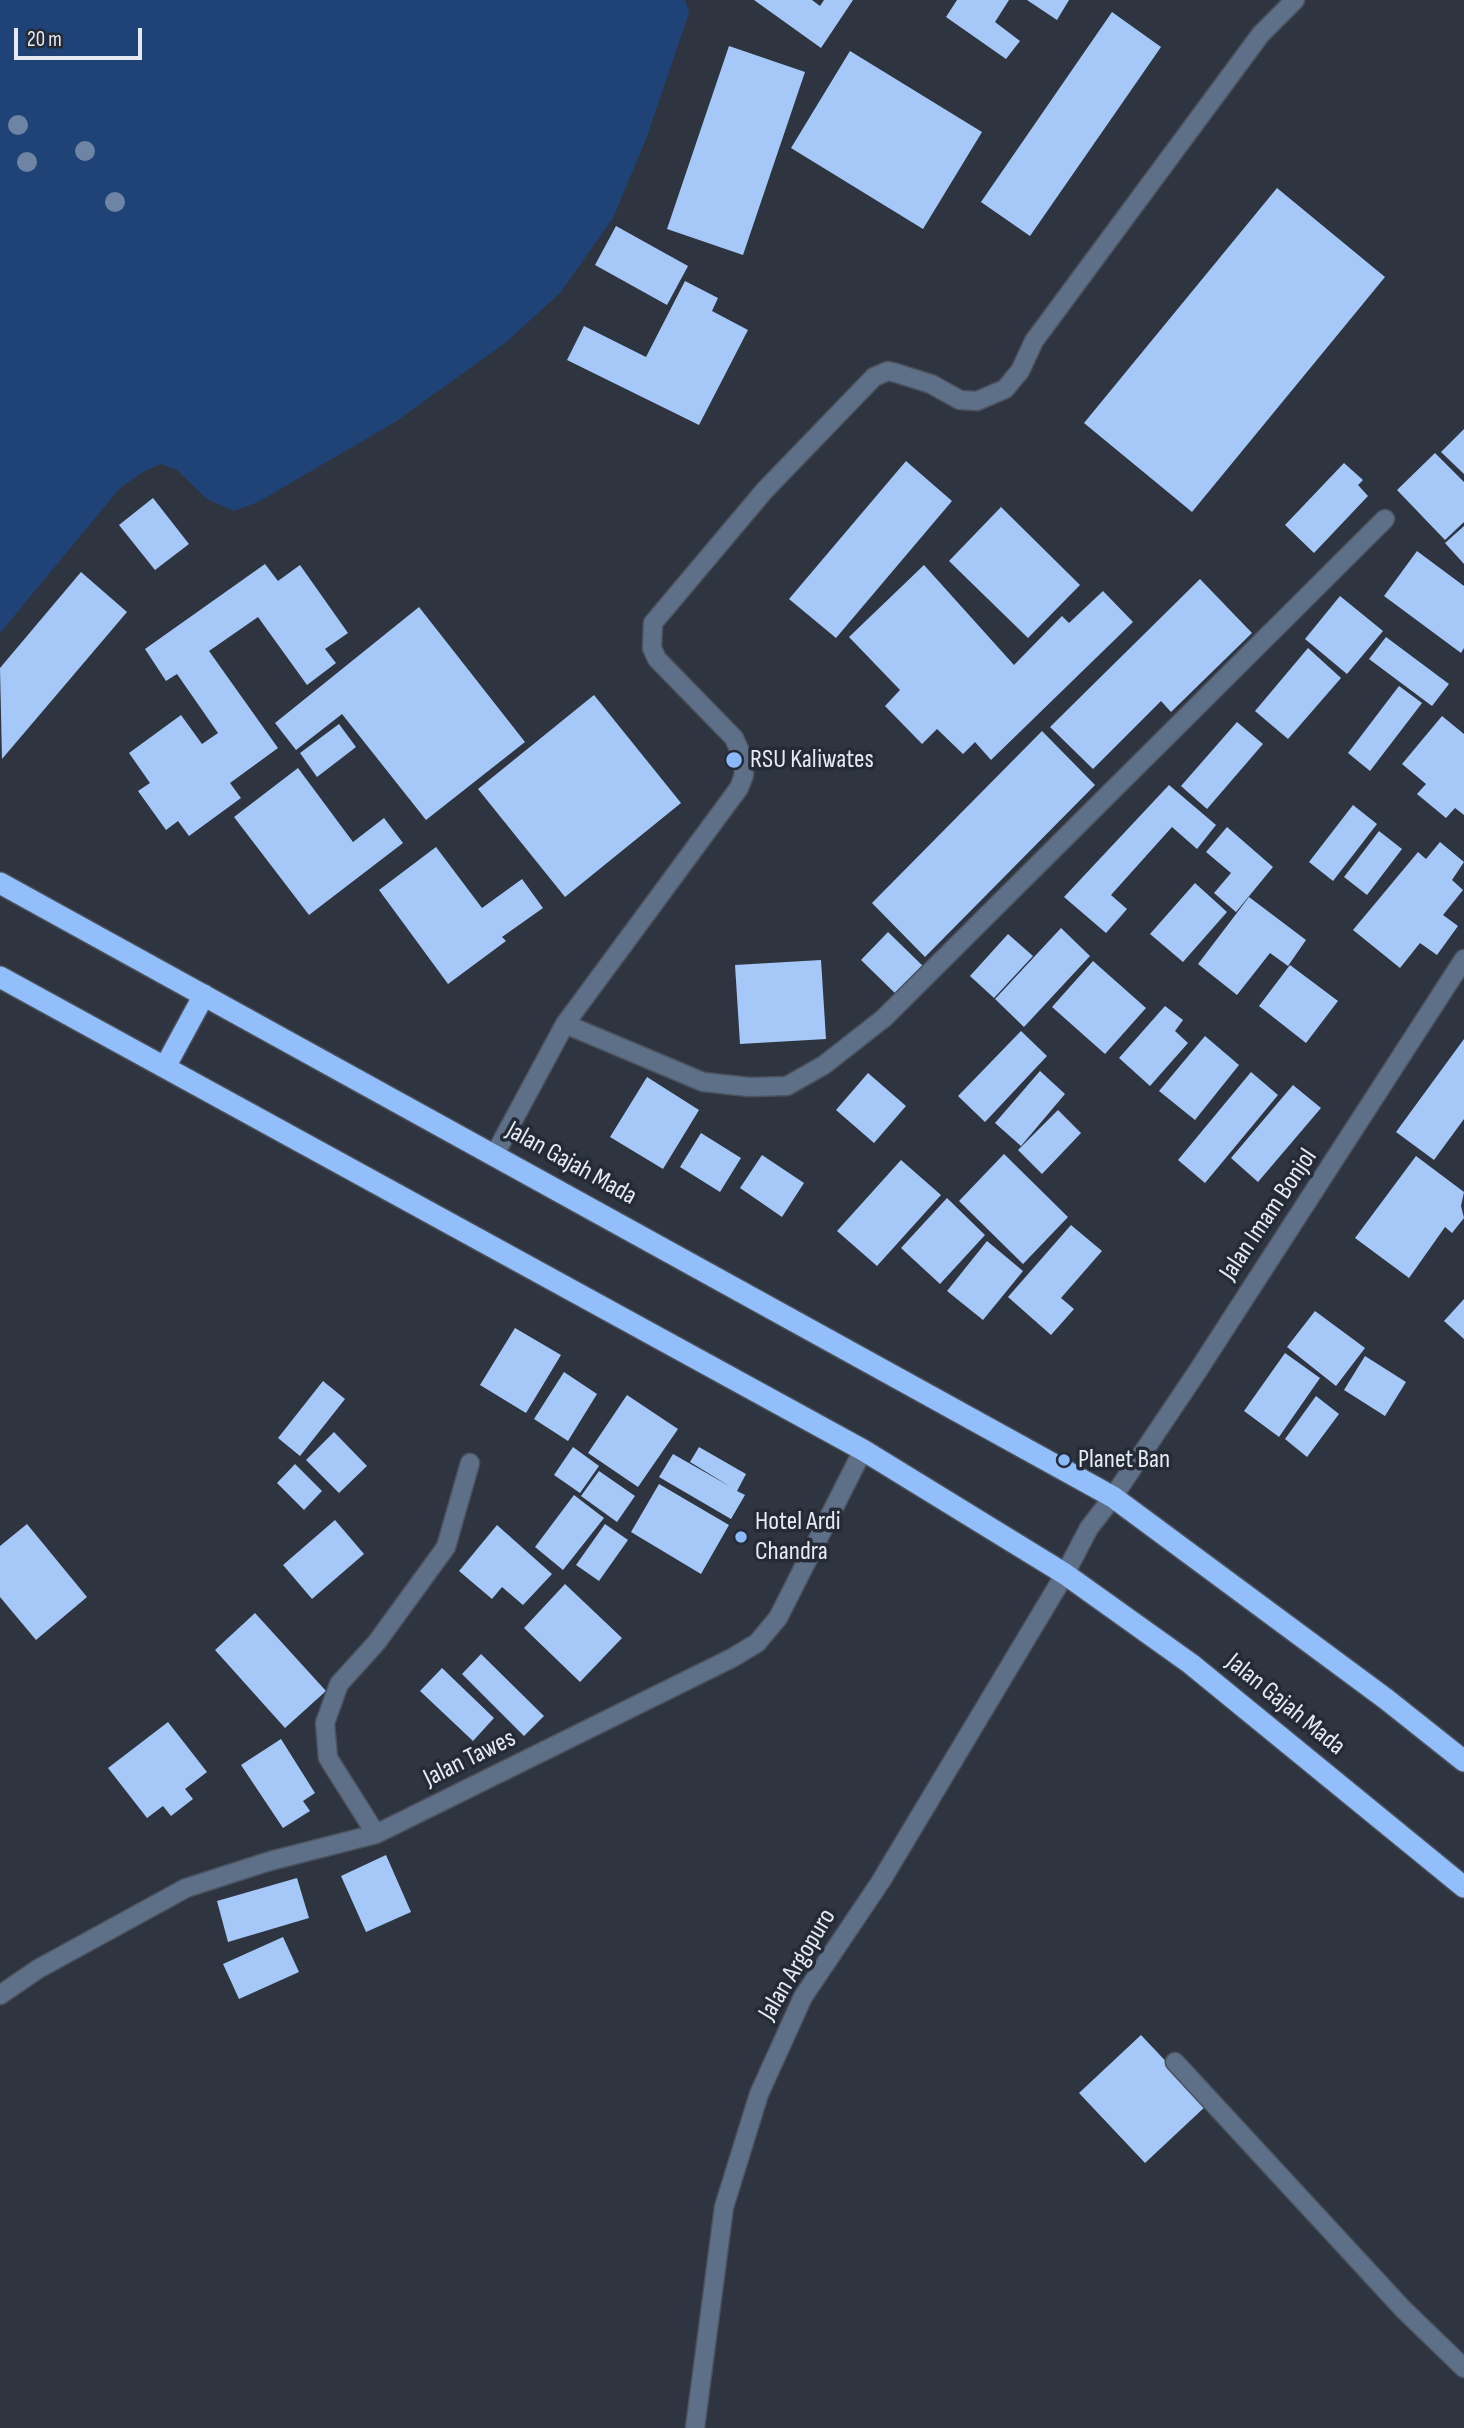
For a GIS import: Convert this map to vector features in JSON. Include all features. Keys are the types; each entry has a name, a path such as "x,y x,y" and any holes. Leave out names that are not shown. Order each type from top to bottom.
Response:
{"highway":[{"name":"Jalan Gajah Mada","path":"0,883 1114,1497 1386,1699 1464,1761"},
{"name":"Jalan Gajah Mada","path":"0,977 863,1450 1065,1574 1191,1664 1464,1887"},
{"path":"166,1067 204,995"}],"street":[{"path":"495,1154 565,1024 739,788 744,775 742,756 734,738 657,659 653,648 653,623 765,490 874,377 888,371 896,373 931,384 960,400 977,401 1005,389 1020,372 1034,341 1252,45 1293,1"},
{"path":"565,1024 703,1082 749,1087 788,1086 824,1065 884,1018 1385,519"},
{"name":"Jalan Imam Bonjol","path":"1114,1497 1340,1155 1464,959"},
{"name":"Jalan Tawes","path":"0,1995 38,1969 186,1888 270,1861 376,1834 732,1658 757,1643 778,1618 863,1450"},
{"path":"376,1834 328,1758 325,1723 339,1684 377,1642 446,1547 470,1463"},
{"path":"1065,1574 1089,1528 1114,1497"},
{"name":"Jalan Argopuro","path":"695,2428 724,2207 758,2094 803,1997 881,1881 1065,1574"},
{"path":"1175,2062 1394,2299 1464,2368"}],"shaded area":[{"path":"0,0 685,0 689,13 646,139 613,218 560,293 505,343 395,422 258,502 234,511 207,499 177,470 161,464 143,472 120,488 0,633"}],"building":[{"path":"754,0 812,0 820,6 824,0 853,0 821,48"},
{"path":"957,0 1009,0 995,22 1020,41 1006,59 946,17"},
{"path":"1027,0 1069,0 1057,20"},
{"path":"1112,12 1161,47 1030,236 981,202"},
{"path":"729,46 805,72 743,255 667,229"},
{"path":"850,51 982,132 923,229 791,148"},
{"path":"1277,188 1385,277 1192,512 1084,423"},
{"path":"616,226 688,266 667,305 595,265"},
{"path":"685,281 718,298 712,311 748,330 699,425 567,360 584,326 646,357"},
{"path":"1464,429 1464,474 1441,452"},
{"path":"1435,453 1464,482 1464,522 1445,540 1397,490"},
{"path":"906,461 952,501 836,638 789,599"},
{"path":"1344,463 1363,480 1358,485 1368,496 1314,553 1285,525"},
{"path":"153,498 189,544 155,570 119,525"},
{"path":"1001,507 1080,585 1028,638 949,561"},
{"path":"1464,526 1464,564 1445,543"},
{"path":"1417,551 1464,586 1464,648 1461,653 1384,596"},
{"path":"265,564 278,581 300,565 348,633 325,649 336,663 307,685 258,617 209,651 278,748 230,783 241,798 189,836 178,821 166,830 138,791 150,783 129,753 181,715 202,744 218,733 177,674 166,681 145,649"},
{"path":"924,565 1014,665 1062,616 1069,623 1103,591 1133,622 991,760 975,742 963,754 937,729 922,744 885,706 900,690 849,637"},
{"path":"81,572 127,612 2,759 0,668"},
{"path":"1200,579 1252,633 1171,712 1161,701 1093,769 1050,727"},
{"path":"1340,596 1383,631 1347,674 1305,639"},
{"path":"419,607 525,742 426,820 342,714 296,750 275,723"},
{"path":"1386,637 1449,684 1432,706 1369,659"},
{"path":"1308,648 1341,678 1288,739 1255,711"},
{"path":"1399,686 1422,703 1370,771 1348,753"},
{"path":"594,695 681,803 565,897 478,789"},
{"path":"1442,716 1464,734 1464,815 1455,808 1446,818 1417,794 1426,784 1402,764"},
{"path":"1237,722 1263,744 1207,809 1181,786"},
{"path":"339,724 356,747 317,777 300,753"},
{"path":"1042,731 1095,785 925,957 872,903"},
{"path":"298,768 353,842 384,818 403,843 309,915 234,817"},
{"path":"1169,785 1216,825 1197,849 1172,827 1111,895 1127,909 1106,933 1064,897"},
{"path":"1353,805 1377,824 1333,881 1309,862"},
{"path":"1227,827 1273,867 1236,912 1214,893 1231,873 1206,852"},
{"path":"1379,831 1402,849 1367,895 1344,877"},
{"path":"1440,842 1464,862 1452,880 1463,890 1443,915 1458,926 1437,955 1420,943 1400,968 1353,930 1418,852 1426,859"},
{"path":"436,847 482,908 522,879 543,908 502,937 506,941 448,984 379,890"},
{"path":"1195,883 1227,912 1183,962 1150,934"},
{"path":"1249,897 1306,940 1288,966 1270,953 1237,995 1198,964"},
{"path":"1061,928 1090,956 1024,1027 995,999"},
{"path":"888,932 926,969 899,997 861,960"},
{"path":"1008,934 1033,956 994,998 970,976"},
{"path":"821,960 826,1039 740,1044 735,965"},
{"path":"1093,961 1146,1008 1105,1054 1052,1007"},
{"path":"1290,965 1338,1001 1306,1043 1259,1006"},
{"path":"1165,1006 1183,1020 1175,1031 1188,1043 1150,1086 1119,1058"},
{"path":"1021,1031 1047,1056 985,1122 958,1096"},
{"path":"1205,1036 1239,1065 1195,1120 1159,1091"},
{"path":"1464,1039 1464,1119 1434,1160 1396,1132"},
{"path":"1040,1071 1065,1094 1021,1146 995,1123"},
{"path":"1251,1072 1278,1095 1205,1183 1178,1160"},
{"path":"868,1073 906,1106 874,1143 836,1110"},
{"path":"647,1077 699,1110 663,1169 610,1137"},
{"path":"1293,1085 1321,1108 1258,1182 1231,1158"},
{"path":"1058,1110 1081,1133 1042,1174 1018,1150"},
{"path":"701,1133 741,1158 720,1192 680,1167"},
{"path":"1004,1154 1068,1217 1023,1264 959,1201"},
{"path":"762,1155 804,1183 782,1217 740,1188"},
{"path":"1416,1156 1464,1192 1461,1206 1464,1218 1452,1233 1445,1227 1409,1278 1355,1238"},
{"path":"901,1160 941,1195 877,1266 837,1231"},
{"path":"947,1198 985,1235 940,1284 901,1248"},
{"path":"1071,1225 1102,1251 1061,1298 1074,1309 1051,1335 1008,1297"},
{"path":"987,1241 1023,1271 983,1320 947,1291"},
{"path":"1464,1299 1464,1339 1444,1321"},
{"path":"1315,1311 1365,1348 1336,1386 1287,1347"},
{"path":"515,1328 561,1355 526,1413 480,1385"},
{"path":"1285,1353 1320,1378 1279,1437 1244,1411"},
{"path":"1365,1356 1406,1382 1385,1416 1344,1390"},
{"path":"564,1372 597,1394 568,1441 534,1419"},
{"path":"323,1381 345,1399 300,1456 278,1438"},
{"path":"627,1395 678,1429 638,1487 588,1453"},
{"path":"1316,1396 1339,1414 1307,1457 1285,1439"},
{"path":"334,1432 367,1466 339,1493 306,1460"},
{"path":"573,1447 599,1466 580,1493 554,1475"},
{"path":"699,1447 746,1474 737,1491 745,1495 731,1519 659,1477 673,1454 731,1487 690,1462"},
{"path":"295,1464 322,1491 304,1510 277,1483"},
{"path":"599,1471 635,1496 617,1522 581,1496"},
{"path":"659,1484 729,1525 701,1574 631,1532"},
{"path":"574,1495 604,1518 563,1570 535,1547"},
{"path":"335,1520 364,1554 312,1599 283,1565"},
{"path":"27,1524 87,1597 36,1640 0,1597 0,1546"},
{"path":"605,1524 628,1540 599,1581 576,1565"},
{"path":"497,1525 552,1574 523,1605 502,1587 492,1599 459,1571"},
{"path":"565,1584 622,1638 580,1682 524,1628"},
{"path":"255,1613 326,1691 285,1728 215,1650"},
{"path":"481,1654 544,1716 524,1736 462,1674"},
{"path":"442,1668 494,1718 473,1741 420,1691"},
{"path":"168,1722 207,1772 185,1789 193,1799 171,1816 163,1806 147,1818 108,1768"},
{"path":"281,1739 315,1793 303,1801 310,1811 283,1828 241,1765"},
{"path":"386,1855 411,1912 366,1932 341,1876"},
{"path":"297,1878 309,1918 228,1942 217,1901"},
{"path":"283,1937 299,1972 239,1999 223,1964"},
{"path":"1141,2035 1207,2105 1145,2163 1079,2093"}],"place":[{"name":"RSU Kaliwates","path":"734,760"},
{"name":"Planet Ban","path":"1064,1460"},
{"name":"Hotel Ardi Chandra","path":"741,1537"}]}
